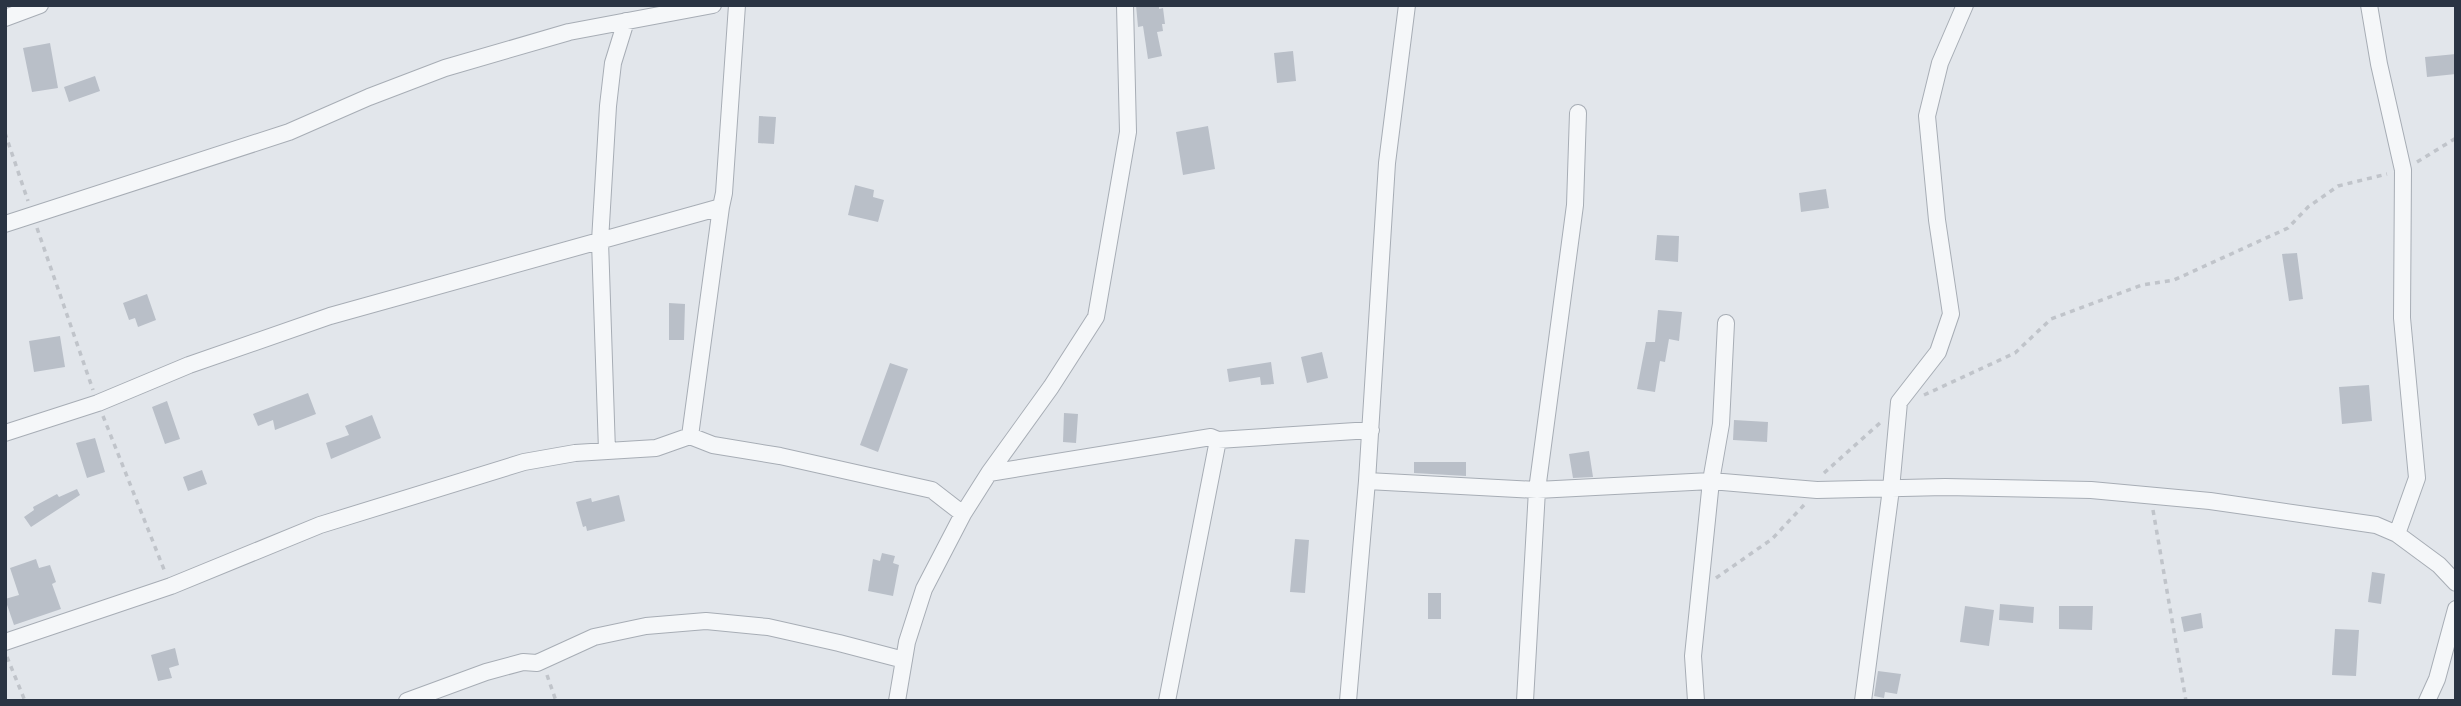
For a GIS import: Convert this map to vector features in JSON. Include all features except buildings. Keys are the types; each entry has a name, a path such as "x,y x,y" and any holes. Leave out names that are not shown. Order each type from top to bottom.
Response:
{"street":[{"path":"5,18 40,5"},
{"path":"5,224 289,132 445,68 569,32 713,5"},
{"path":"690,436 724,193 737,5"},
{"path":"897,701 914,616 924,589 963,514 1096,317 1128,132 1125,5"},
{"path":"1348,701 1371,430 1387,163 1407,5"},
{"path":"1863,701 1891,489 1899,402 1938,352 1951,314 1937,220 1927,117 1940,63 1965,5"},
{"path":"2369,5 2379,64 2403,170 2402,318 2417,478 2397,534"},
{"path":"607,451 600,241 613,63 626,21"},
{"path":"1525,701 1537,490 1575,205 1578,113"},
{"path":"5,433 98,403 189,365 330,316 720,207"},
{"path":"1696,701 1693,656 1712,481 1721,424 1726,323"},
{"path":"989,473 1211,437 1218,440 1371,430"},
{"path":"5,642 171,586 320,525 524,462 575,453 656,448 690,436 713,445 780,456 932,490 963,514"},
{"path":"1167,701 1218,440"},
{"path":"1367,481 1537,490 1712,481 1817,490 2001,488 2091,490 2151,495 2376,525 2397,534 2440,565 2456,583"},
{"path":"2427,701 2437,679 2456,609"},
{"path":"407,701 485,672 523,662 537,663 594,638 646,626 706,621 768,627 904,660"}],"path":[{"path":"5,133 98,403 171,586"},
{"path":"2142,285 2174,280 2288,228 2308,207 2339,186 2403,170 2456,138"},
{"path":"2151,495 2186,701"},
{"path":"5,654 25,701"},
{"path":"537,663 545,670 556,701"}]}
